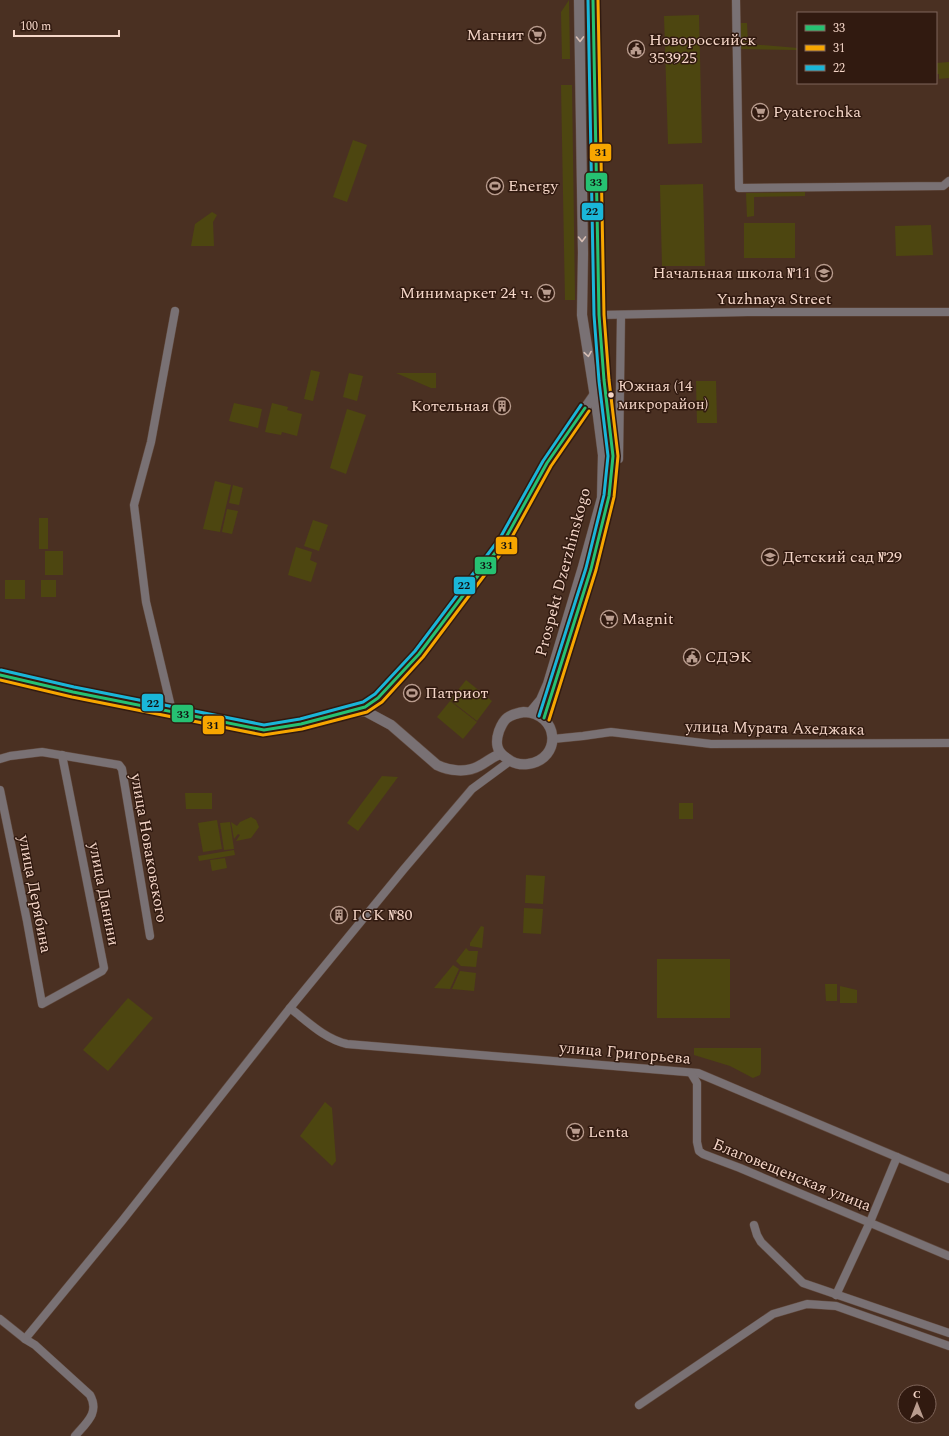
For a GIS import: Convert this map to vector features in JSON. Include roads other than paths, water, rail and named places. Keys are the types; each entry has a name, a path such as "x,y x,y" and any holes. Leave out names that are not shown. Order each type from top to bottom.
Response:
{"street":[{"name":"Prospekt Dzerzhinskogo","path":"531,712 541,700 548,684 602,498 603,455 597,406 582,315 583,253 579,0"},
{"name":"Prospekt Dzerzhinskogo","path":"544,718 591,569 609,496 612,456 598,315 593,0"},
{"path":"736,0 739,188 943,186 949,181"},
{"path":"172,711 146,602 134,505 151,442 176,311"},
{"name":"Yuzhnaya Street","path":"598,315 748,312 949,312"},
{"path":"582,315 598,315"},
{"path":"619,459 621,315"},
{"path":"0,675 73,692 264,730 301,724 365,707 378,698 419,654 504,541 547,463 595,394"},
{"path":"585,408 592,404 597,406"},
{"path":"376,710 378,698"},
{"path":"365,707 376,710 436,758 446,763 459,766 473,765 481,761 495,744 500,729 506,718 512,715 531,712 544,718 552,731 553,739 549,751 540,760 534,763 522,765 510,761 501,754 495,744"},
{"path":"301,724 312,724 365,711 391,725 437,765 452,770 473,769 496,755 501,754"},
{"name":"улица Мурата Ахеджака","path":"553,739 610,732 711,744 949,743"},
{"path":"0,759 10,756 42,752 62,755"},
{"name":"улица Новаковского","path":"62,755 119,765 122,769 150,936"},
{"name":"улица Данини","path":"42,1004 102,971 104,968 62,755"},
{"path":"25,1338 127,1215 290,1008 472,789 510,761"},
{"path":"473,769 477,772 481,782"},
{"name":"улица Дерябина","path":"0,790 42,1004"},
{"name":"улица Григорьева","path":"290,1008 326,1036 339,1043 698,1073 949,1179"},
{"name":"Благовещенская улица","path":"691,1072 697,1083 697,1142 699,1151 703,1154 740,1168 949,1256"},
{"path":"836,1295 870,1222 897,1157"},
{"path":"754,1225 761,1242 803,1283 949,1333"},
{"path":"638,1405 773,1314 807,1304 836,1306 949,1346"},
{"path":"0,1320 35,1345 85,1390 94,1401 94,1409 91,1416 75,1436"}],"place":[{"name":"Магнит","path":"537,35"},
{"name":"Новороссийск 353925","path":"636,49"},
{"name":"Pyaterochka","path":"760,112"},
{"name":"Energy","path":"495,186"},
{"name":"Начальная школа №11","path":"824,273"},
{"name":"Минимаркет 24 ч.","path":"546,293"},
{"name":"Южная (14 микрорайон)","path":"611,395"},
{"name":"Котельная","path":"502,406"},
{"name":"Детский сад №29","path":"770,557"},
{"name":"Magnit","path":"609,619"},
{"name":"СДЭК","path":"692,657"},
{"name":"Патриот","path":"412,693"},
{"name":"ГСК №80","path":"339,915"},
{"name":"Lenta","path":"575,1132"}]}
